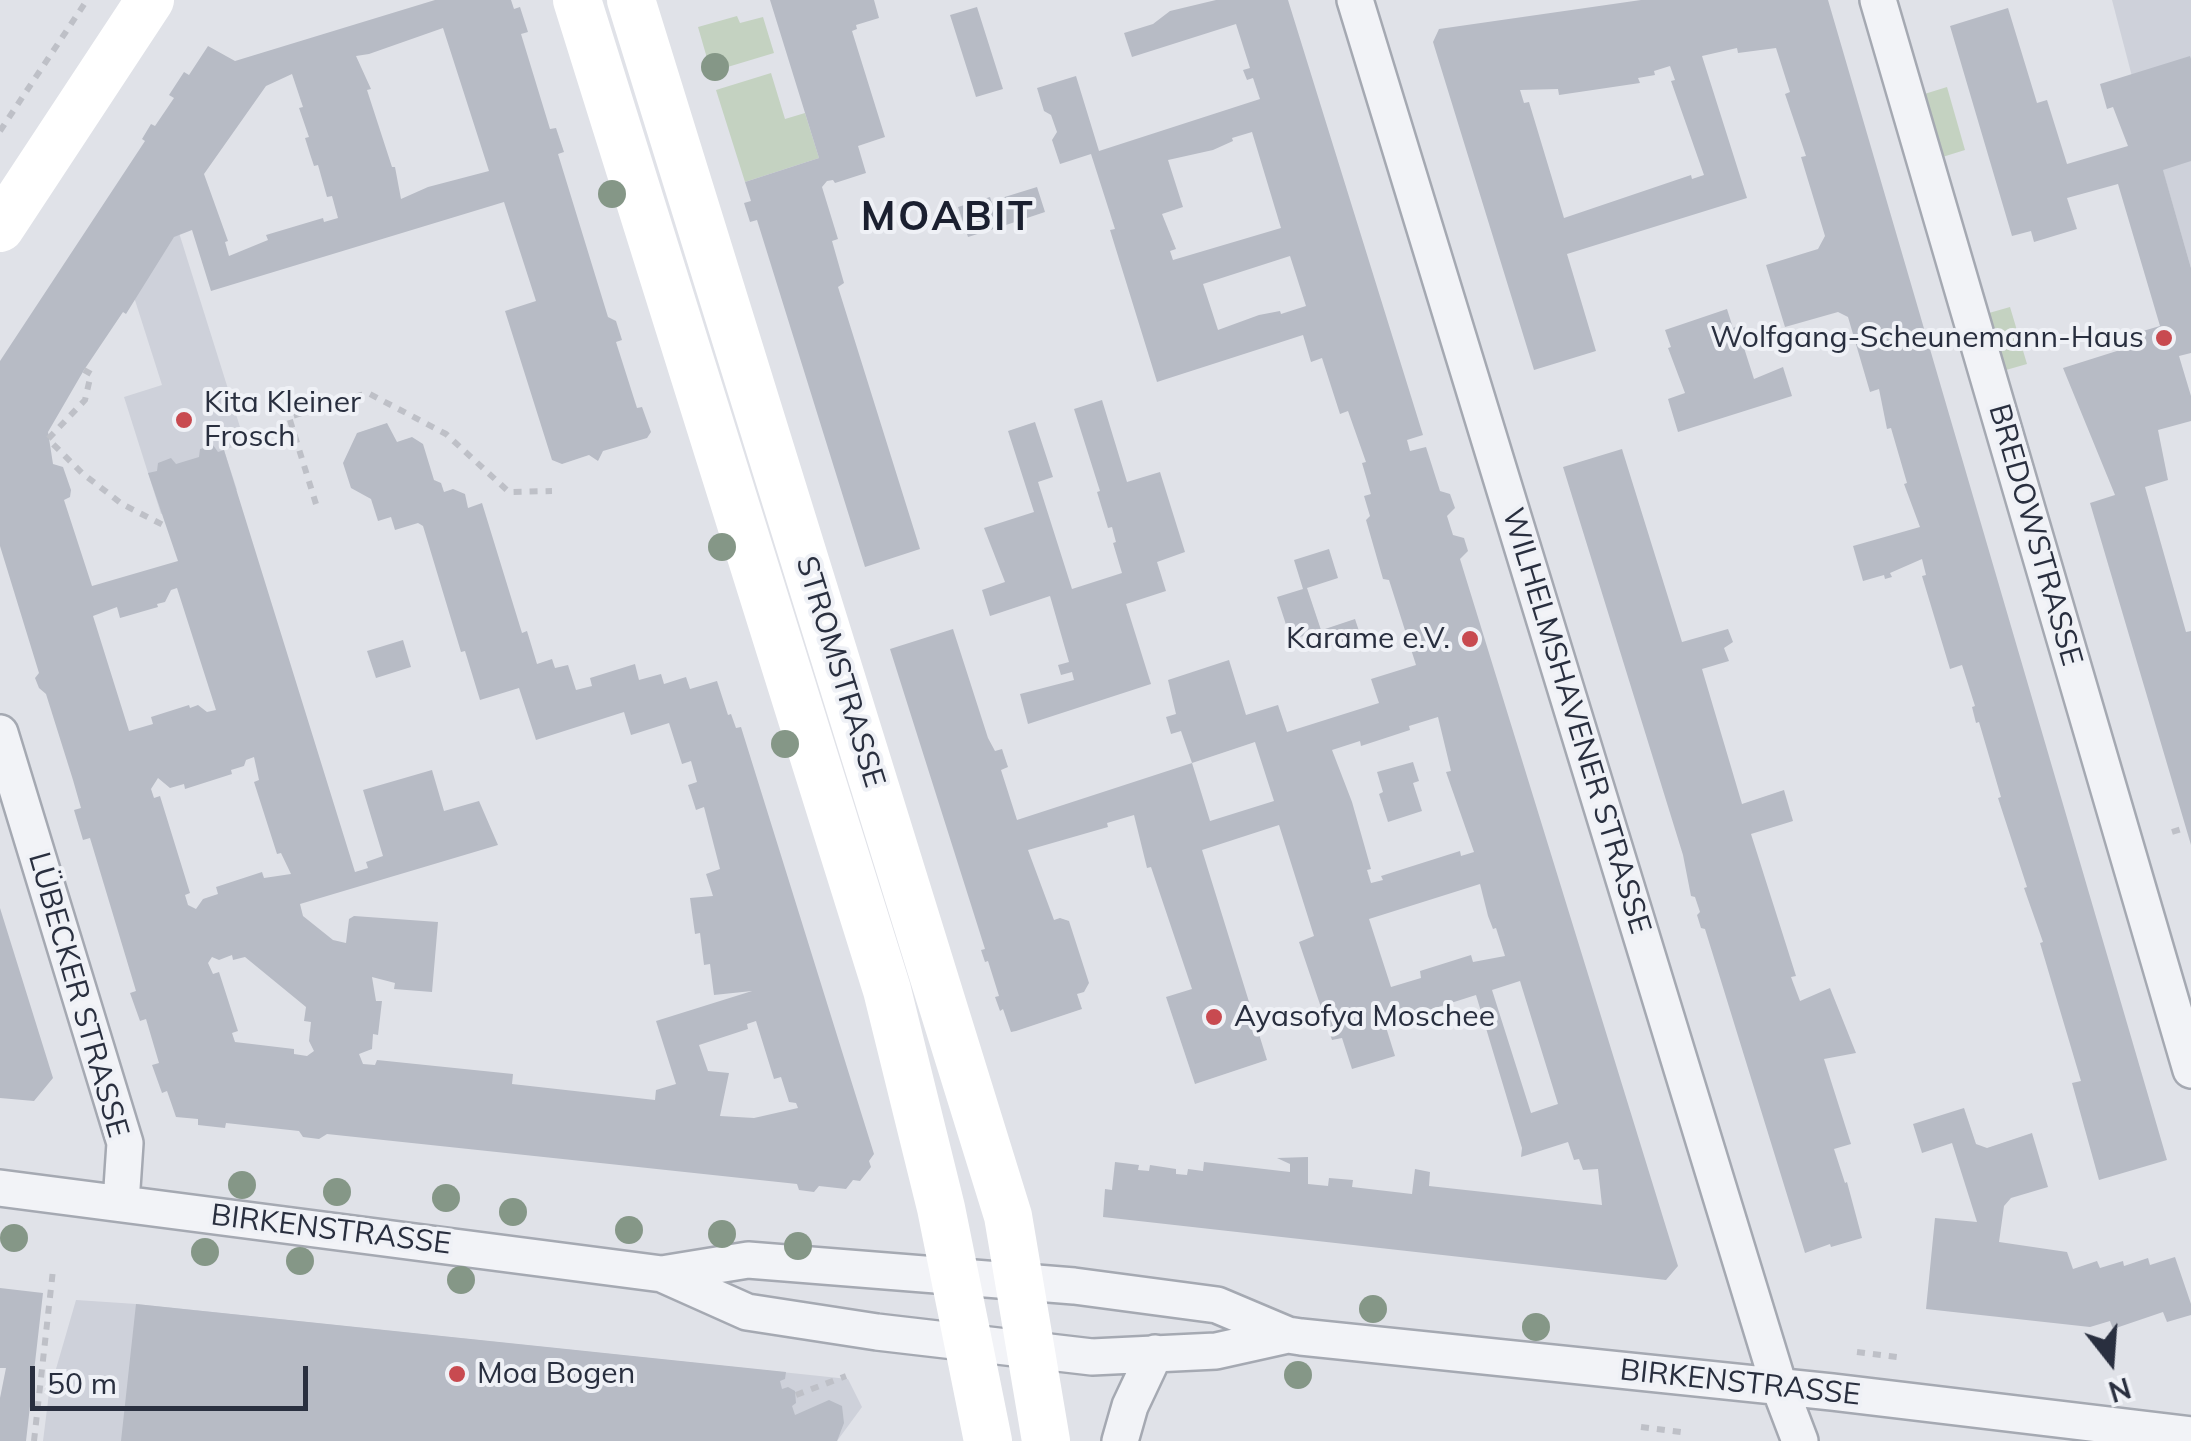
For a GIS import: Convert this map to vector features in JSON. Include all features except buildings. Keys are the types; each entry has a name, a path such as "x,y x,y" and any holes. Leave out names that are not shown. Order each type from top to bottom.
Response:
{"main road":[{"path":"0,228 150,0"},
{"name":"STROMSTRASSE","path":"578,0 886,990 922,1122 988,1441"},
{"name":"STROMSTRASSE","path":"631,0 1008,1216 1046,1441"}],"street":[{"name":"WILHELMSHAVENER STRASSE","path":"1355,0 1779,1386 1800,1441"},
{"name":"BREDOWSTRASSE","path":"1878,0 2191,1070"},
{"name":"LÜBECKER STRASSE","path":"0,733 125,1142 120,1202"},
{"name":"BIRKENSTRASSE","path":"0,1188 662,1274 747,1312 876,1332 1092,1357 1216,1351 1288,1335"},
{"name":"BIRKENSTRASSE","path":"662,1274 748,1260 954,1275 1217,1305 1288,1335 2191,1434"},
{"path":"1120,1441 1130,1406 1155,1353"}],"path":[{"path":"0,130 87,0"},
{"path":"84,370 91,374 85,400 48,439 82,473 122,504 166,526"},
{"path":"316,504 289,417 368,393 446,434 509,492 552,491"},
{"path":"2172,832 2185,828"},
{"path":"34,1441 53,1270"},
{"path":"1856,1352 1897,1357"},
{"path":"796,1395 846,1376"},
{"path":"1641,1428 1681,1432"}],"shaded area":[{"path":"2112,0 2191,0 2191,268 2163,171 2157,172"},
{"path":"164,185 245,443 224,450 237,490 161,514 124,397 162,385 134,297"},
{"name":"Moa Bogen","path":"76,1300 848,1379 862,1407 837,1441 43,1441 49,1393"}],"green space":[{"path":"737,16 740,23 763,17 774,53 711,72 698,27"},
{"path":"771,73 785,119 805,113 819,158 745,182 716,90"},
{"path":"1947,87 1965,150 1936,159 1918,96"},
{"path":"2010,307 2027,364 1999,372 1982,315"}],"place":[{"name":"Wolfgang-Scheunemann-Haus","path":"2164,338"},
{"name":"Kita Kleiner Frosch","path":"184,420"},
{"name":"Karame e.V.","path":"1470,639"},
{"name":"Ayasofya Moschee","path":"1214,1017"},
{"name":"Moa Bogen","path":"457,1374"}],"district":[{"name":"MOABIT","path":"948,218"}]}
